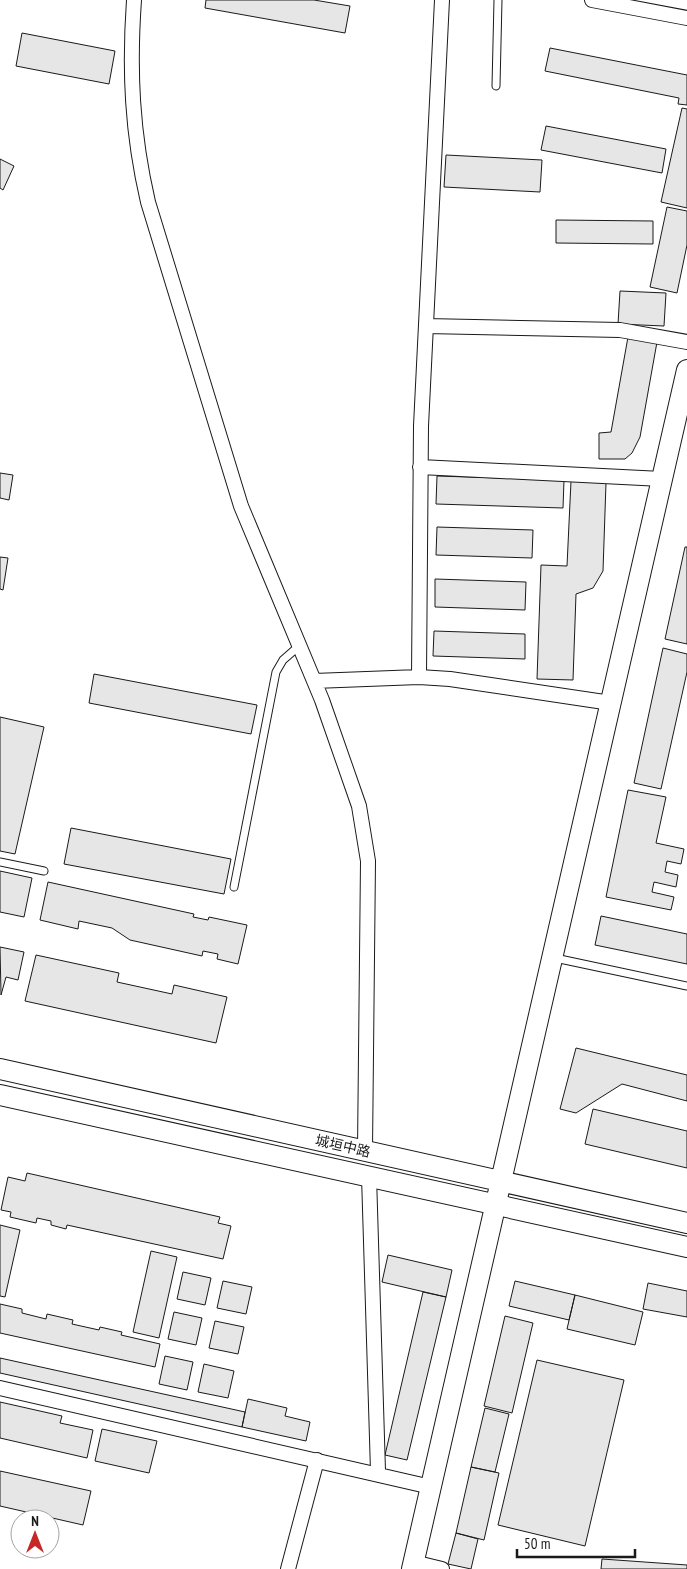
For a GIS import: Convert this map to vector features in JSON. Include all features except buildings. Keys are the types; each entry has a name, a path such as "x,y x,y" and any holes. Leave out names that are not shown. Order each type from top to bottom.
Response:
{"main road":[{"path":"413,1565 687,370"},
{"name":"城垣中路","path":"0,1069 687,1223"},
{"name":"城垣中路","path":"0,1095 687,1247"}],"street":[{"path":"134,0 132,100 137,156 148,202 242,506 314,681 360,806 368,862 365,1150"},
{"path":"419,678 420,467 442,0"},
{"path":"592,0 687,18"},
{"path":"426,326 620,330 687,342"},
{"path":"420,467 662,479"},
{"path":"314,681 419,678 518,688 611,703"},
{"path":"369,1176 378,1471"},
{"path":"0,1388 431,1486"},
{"path":"288,1569 317,1460"},
{"path":"413,1565 442,1569"}],"lane":[{"path":"496,86 498,0"},
{"path":"234,887 276,672 283,660 299,646"},
{"path":"0,862 44,871"},
{"path":"552,958 687,986"}]}
